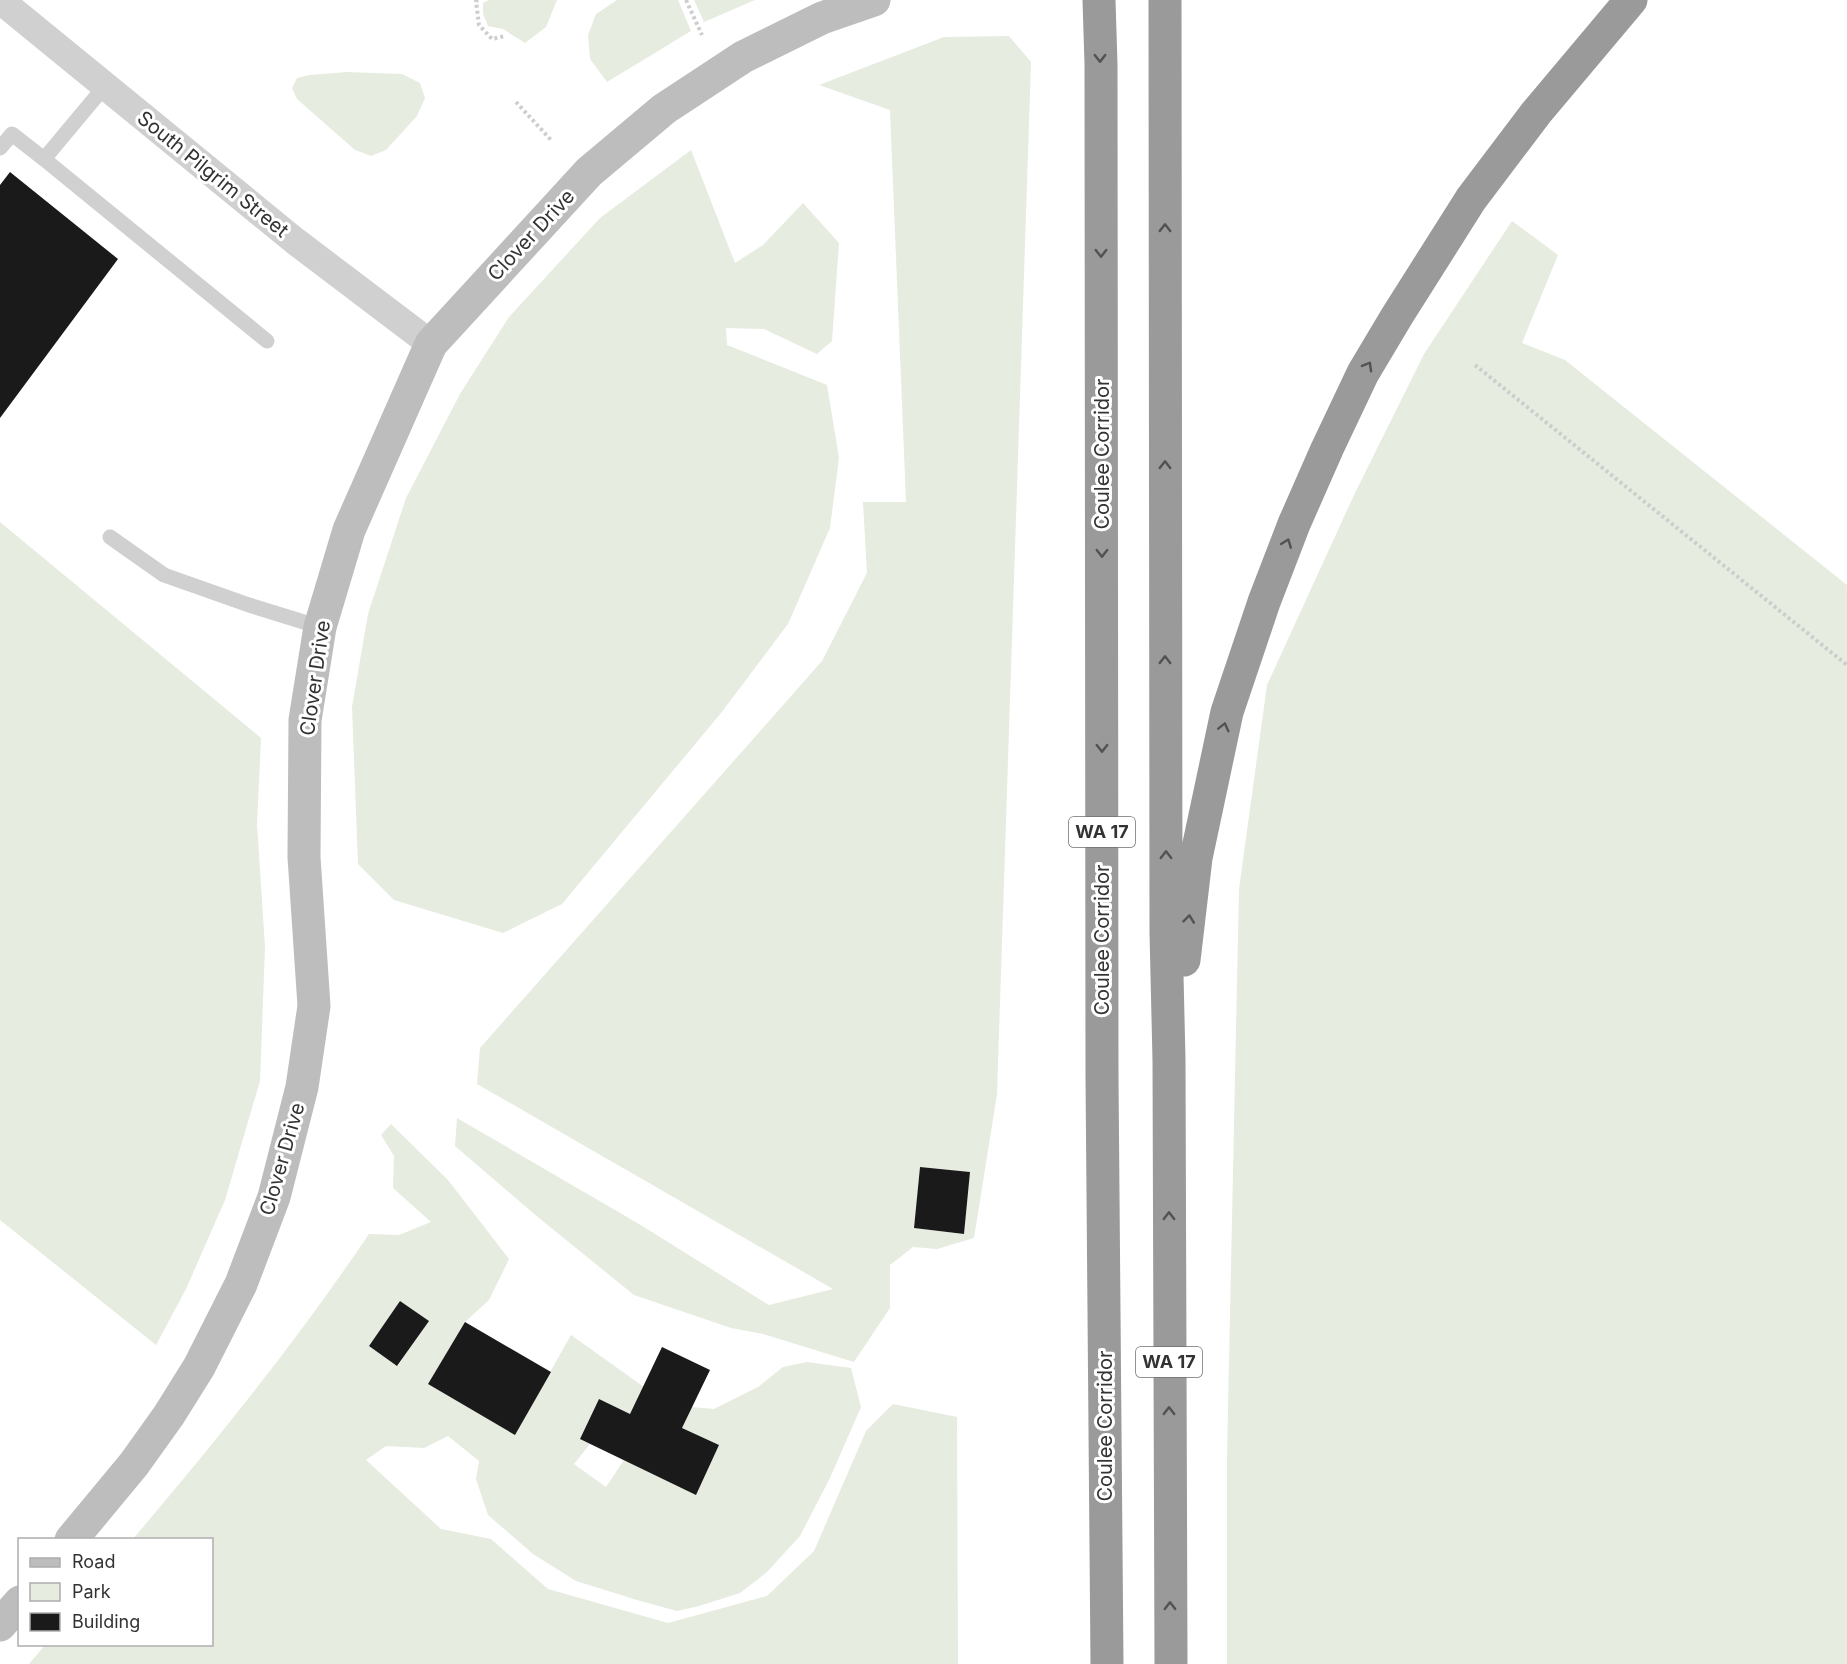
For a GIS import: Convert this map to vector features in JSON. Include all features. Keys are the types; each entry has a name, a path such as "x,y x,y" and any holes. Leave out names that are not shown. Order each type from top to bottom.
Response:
{"highway":[{"name":"Coulee Corridor","path":"1099,0 1102,1077 1107,1664"},
{"path":"1165,0 1168,1060"},
{"name":"WA 17","path":"1171,1664 1168,1060 1183,965 1196,858 1216,760 1238,678 1294,524 1363,373 1471,199 1536,113 1631,0"}],"street":[{"name":"South Pilgrim Street","path":"0,0 296,242 431,344"},
{"name":"Clover Drive","path":"72,1538 134,1464 199,1367 241,1284 274,1197 302,1087 314,1006 304,857 305,720 320,627 349,530 431,344 589,172 664,109 743,57 822,18 874,0"},
{"path":"0,1625 18,1604"}],"lane":[{"path":"44,159 105,86"},
{"path":"0,148 12,134 267,341"},
{"path":"110,537 164,575 320,627"}],"path":[{"path":"478,0 476,1 479,25 492,39 505,36"},
{"path":"686,0 702,34"},
{"path":"516,102 551,140"},
{"path":"1474,365 1847,665"}],"green space":[{"path":"489,0 557,0 546,27 525,43 503,29 488,26 483,14 483,3"},
{"path":"617,0 678,0 691,31 607,82 590,59 588,35 596,14"},
{"path":"694,0 755,0 704,22"},
{"path":"1009,36 1031,62 997,1094 974,1238 937,1249 913,1247 890,1265 890,1308 854,1362 763,1334 731,1328 634,1295 455,1146 457,1118 639,1224 769,1305 833,1289 477,1084 480,1048 822,661 867,573 863,502 906,502 890,110 819,85 944,37","holes":["920,1167 970,1172 964,1234 914,1228"]},
{"path":"347,72 402,74 420,83 425,98 417,116 386,150 371,156 355,150 297,99 292,88 297,78"},
{"path":"691,150 735,263 763,245 803,203 839,243 832,341 817,354 764,329 726,328 727,345 827,385 839,458 830,528 788,624 721,713 562,904 503,933 394,900 358,864 352,707 368,614 406,498 460,394 509,317 600,218"},
{"path":"1512,221 1558,255 1522,343 1565,360 1847,585 1847,1664 1227,1664 1227,1456 1239,889 1267,685 1354,495 1424,354"},
{"path":"0,522 261,738 257,824 265,947 260,1081 225,1200 186,1289 156,1345 0,1220"},
{"path":"391,1124 448,1180 509,1259 489,1300 465,1322 428,1384 515,1434 571,1335 644,1387 630,1414 599,1399 580,1439 590,1444 574,1464 606,1487 624,1460 696,1494 719,1445 682,1428 692,1407 714,1409 758,1387 783,1367 807,1362 851,1368 861,1407 830,1478 800,1536 766,1573 740,1593 699,1606 677,1611 576,1581 533,1554 488,1515 476,1479 479,1461 448,1436 424,1448 386,1446 366,1460 441,1529 491,1539 548,1589 668,1623 767,1596 814,1551 866,1431 893,1404 957,1417 958,1664 29,1664 44,1646 213,1646 213,1538 134,1538 255,1390 342,1274 369,1234 399,1235 431,1222 393,1188 394,1156 381,1135","holes":["400,1301 428,1321 398,1366 369,1346"]}],"building":[{"path":"10,172 118,259 0,418 0,185"},
{"path":"920,1167 970,1172 964,1234 914,1228"},
{"path":"400,1301 429,1321 397,1366 369,1346"},
{"path":"465,1322 551,1372 515,1435 428,1384"},
{"path":"662,1347 710,1370 682,1428 719,1445 696,1495 580,1439 599,1399 630,1414"}]}
